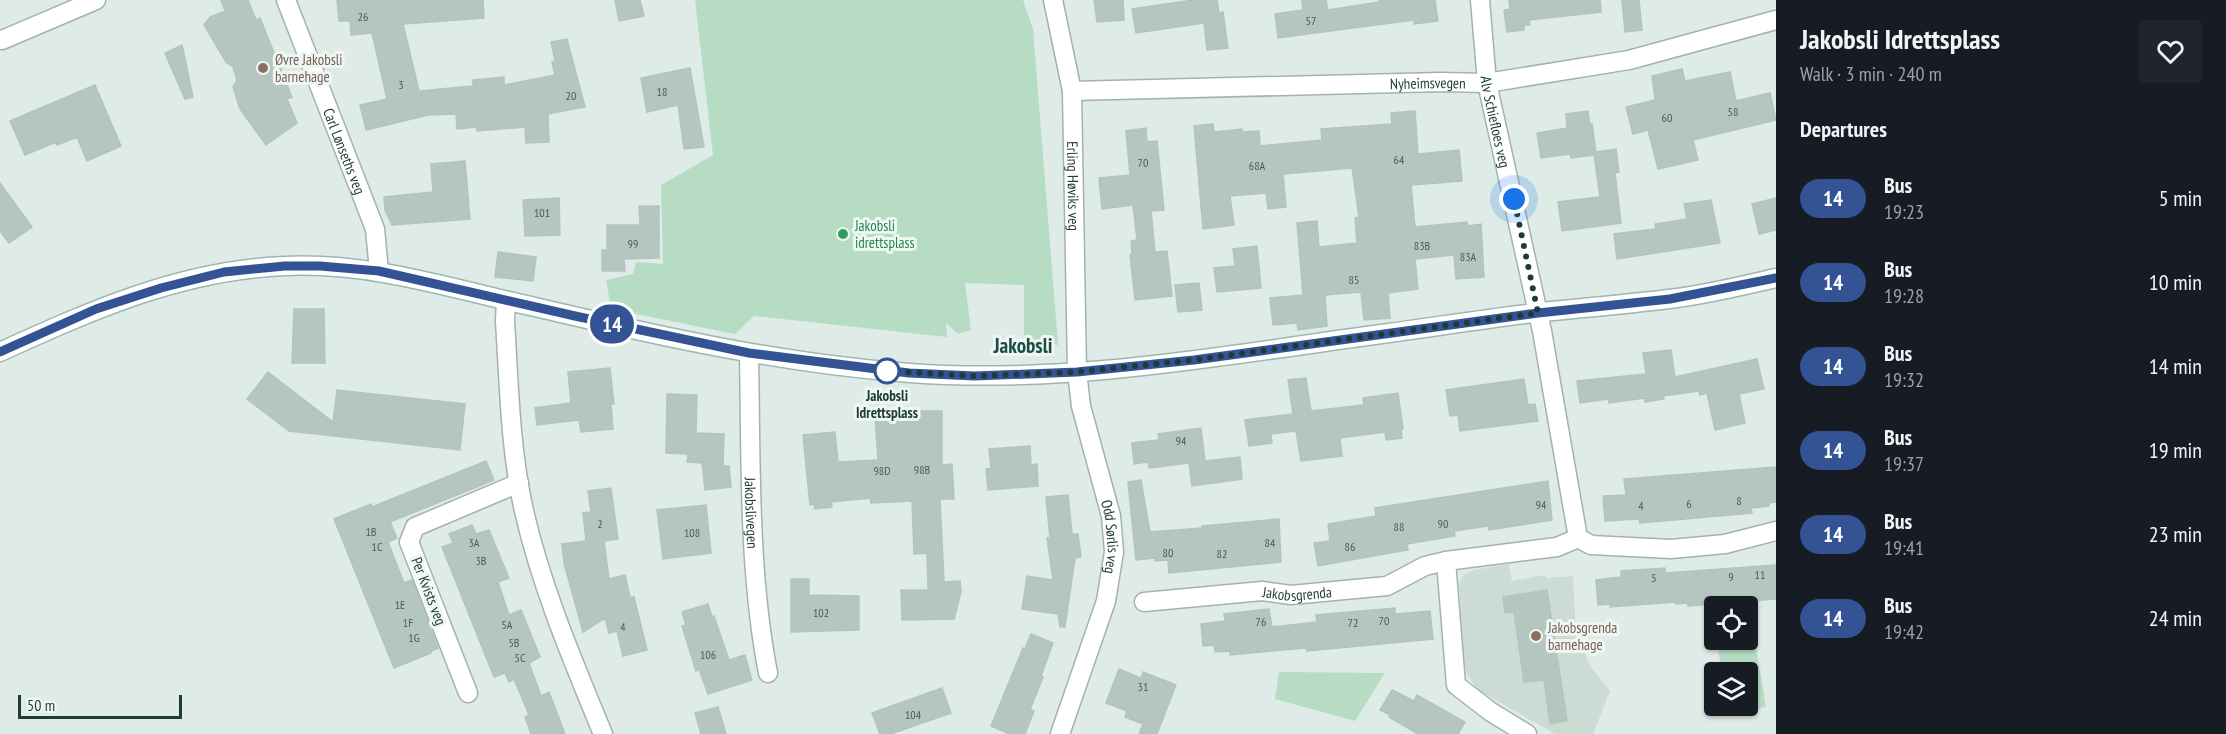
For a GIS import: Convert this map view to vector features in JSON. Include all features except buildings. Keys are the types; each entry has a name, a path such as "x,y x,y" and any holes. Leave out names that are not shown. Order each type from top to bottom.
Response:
{"street":[{"path":"2,40 96,0"},
{"name":"Carl Lønseths veg","path":"286,0 375,229 379,271"},
{"name":"Erling Høviks veg","path":"1053,0 1072,91 1077,372"},
{"name":"Alv Schiefloes veg","path":"1480,0 1487,83 1538,313"},
{"name":"Nyheimsvegen","path":"1072,91 1441,82 1487,83 1629,60 1776,20"},
{"path":"0,352 96,309 161,288 224,272 285,266 320,266 379,271 506,301 749,353 909,373 975,376 1077,372 1194,360 1538,313 1670,299 1776,278"},
{"path":"506,301 514,455 535,555 550,603 603,734"},
{"path":"1538,313 1578,538 1591,545 1671,549 1725,544 1776,531"},
{"name":"Jakobslivegen","path":"749,353 752,501 759,625 768,672"},
{"name":"Odd Sørlis veg","path":"1060,734 1106,601 1114,552 1111,516 1082,406 1077,372"},
{"name":"Per Kvists veg","path":"468,693 409,542 415,527 519,483"},
{"name":"Jakobsgrenda","path":"1144,602 1262,591 1291,595 1387,586 1425,566 1446,561 1557,548 1578,538"},
{"path":"1446,561 1456,685 1491,712 1527,734"}],"shaded area":[{"path":"1509,564 1512,581 1545,575 1546,578 1573,576 1576,632 1590,666 1610,691 1593,734 1555,734 1478,690 1467,674 1464,663 1459,582 1465,574 1474,570"}],"green space":[{"path":"695,0 1023,0 1033,29 1058,345 1024,341 1024,285 965,283 971,330 958,334 946,323 947,337 754,316 735,334 611,309 606,280 633,274 636,262 663,264 661,185 713,155"},
{"path":"1718,650 1756,650 1766,707 1758,708 1758,662 1720,662"},
{"path":"1279,672 1385,673 1355,721 1275,699"}],"bus line":[{"name":"14","path":"0,352 96,309 161,288 224,272 285,266 359,268 379,271 749,353 909,373 975,376 1077,372 1194,360 1538,313 1670,299 1776,278"}],"place":[{"name":"Øvre Jakobsli barnehage","path":"263,68"},
{"name":"Jakobsli idrettsplass","path":"843,234"},
{"name":"Jakobsli Idrettsplass","path":"887,371"},
{"name":"Jakobsgrenda barnehage","path":"1536,636"}],"district":[{"name":"Jakobsli","path":"1023,345"}],"route":[{"path":"887,371 975,376 1077,372 1194,360 1538,313 1514,199"}]}
